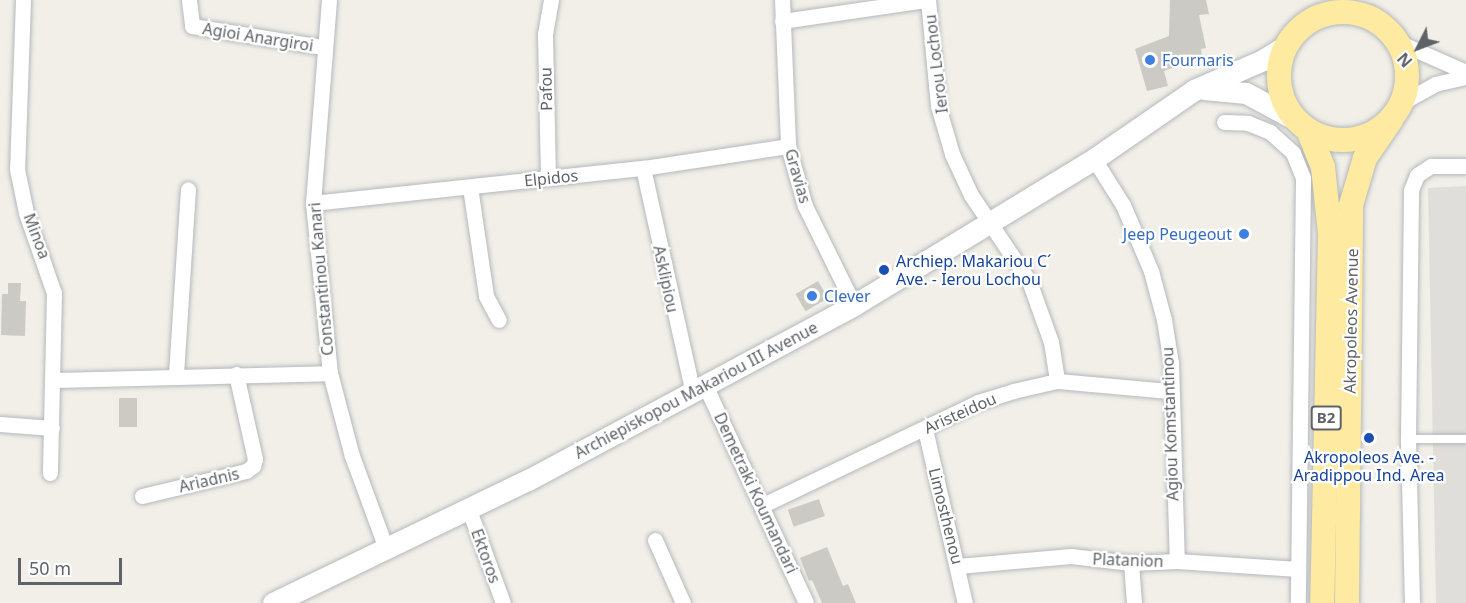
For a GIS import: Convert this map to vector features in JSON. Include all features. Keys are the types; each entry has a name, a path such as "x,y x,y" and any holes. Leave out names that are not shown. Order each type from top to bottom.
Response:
{"highway":[{"name":"B2","path":"1302,125 1285,104 1280,84 1280,64 1308,0"},
{"name":"B2","path":"1367,0 1378,22 1398,42 1408,78 1397,111"},
{"name":"B2","path":"1288,43 1304,25 1332,13 1353,12 1378,22"},
{"path":"1302,125 1347,141 1372,135 1397,111"},
{"name":"Akropoleos Avenue","path":"1347,603 1351,205 1365,158 1397,111"},
{"name":"Akropoleos Avenue","path":"1302,125 1323,167 1330,234 1322,603"}],"main road":[{"name":"Archiepiskopou Makariou III Avenue","path":"273,603 298,598 387,550 469,510 698,386 854,305 992,224 1094,159 1194,90 1263,60 1288,43"},
{"path":"1194,90 1220,88 1246,93 1302,125"}],"street":[{"name":"Minoa","path":"23,0 17,169 26,213 54,293 50,473"},
{"name":"Agioi Anargiroi","path":"189,0 192,26 323,47"},
{"name":"Constantinou Kanari","path":"329,0 323,47 313,203 330,373 352,456 387,550"},
{"name":"Pafou","path":"548,178 545,34 551,0"},
{"name":"Gravias","path":"782,0 788,146 805,206 854,305"},
{"path":"782,21 927,0"},
{"name":"Ierou Lochou","path":"927,0 938,106 952,154 970,195 1029,280 1051,342 1057,381"},
{"path":"1398,42 1466,72"},
{"path":"1397,111 1435,84 1466,77"},
{"path":"1224,122 1248,123 1270,132 1293,153 1303,178 1298,603"},
{"name":"Elpidos","path":"313,203 642,168 788,146"},
{"name":"Agiou Komstantinou","path":"1094,159 1123,205 1151,271 1171,363 1170,391 1177,561"},
{"path":"1412,603 1408,439 1411,190 1417,175 1431,166 1466,166"},
{"name":"Asklipiou","path":"642,168 669,301 698,386"},
{"path":"470,187 486,296 499,320"},
{"path":"176,374 188,189"},
{"path":"53,380 176,374 330,373"},
{"name":"Ariadnis","path":"142,496 246,471 253,466 255,459 236,374"},
{"name":"Aristeidou","path":"763,505 978,402 1057,381 1170,391"},
{"name":"Demetraki Koumandari","path":"698,386 763,505 806,603"},
{"path":"0,424 52,428"},
{"name":"Limosthenou","path":"925,429 965,603"},
{"name":"Ektoros","path":"469,510 503,603"},
{"path":"655,540 683,603"},
{"name":"Platanion","path":"958,566 1071,556 1131,563 1177,561 1298,570"},
{"path":"1131,563 1134,603"}],"lane":[{"path":"1408,439 1466,439"}],"shaded area":[{"path":"1466,186 1466,603 1436,603 1428,188"}],"building":[{"path":"1170,0 1206,0 1209,14 1199,15 1206,48 1201,49 1202,57 1164,71 1168,86 1147,91 1135,49 1169,36"},
{"name":"Clever","path":"818,281 828,298 805,311 795,294"},
{"path":"8,283 21,283 20,301 26,301 25,336 1,335 2,294 8,294"},
{"path":"119,398 137,398 137,427 119,427"},
{"path":"819,499 825,516 794,527 788,510"},
{"path":"827,547 843,586 848,584 856,603 822,603 812,580 809,581 800,558"}],"place":[{"name":"Fournaris","path":"1150,60"},
{"name":"Jeep Peugeout","path":"1244,234"},
{"name":"Archiep. Makariou C´ Ave. - Ierou Lochou","path":"884,270"},
{"name":"Clever","path":"812,296"},
{"name":"Akropoleos Ave. - Aradippou Ind. Area","path":"1369,438"}]}
